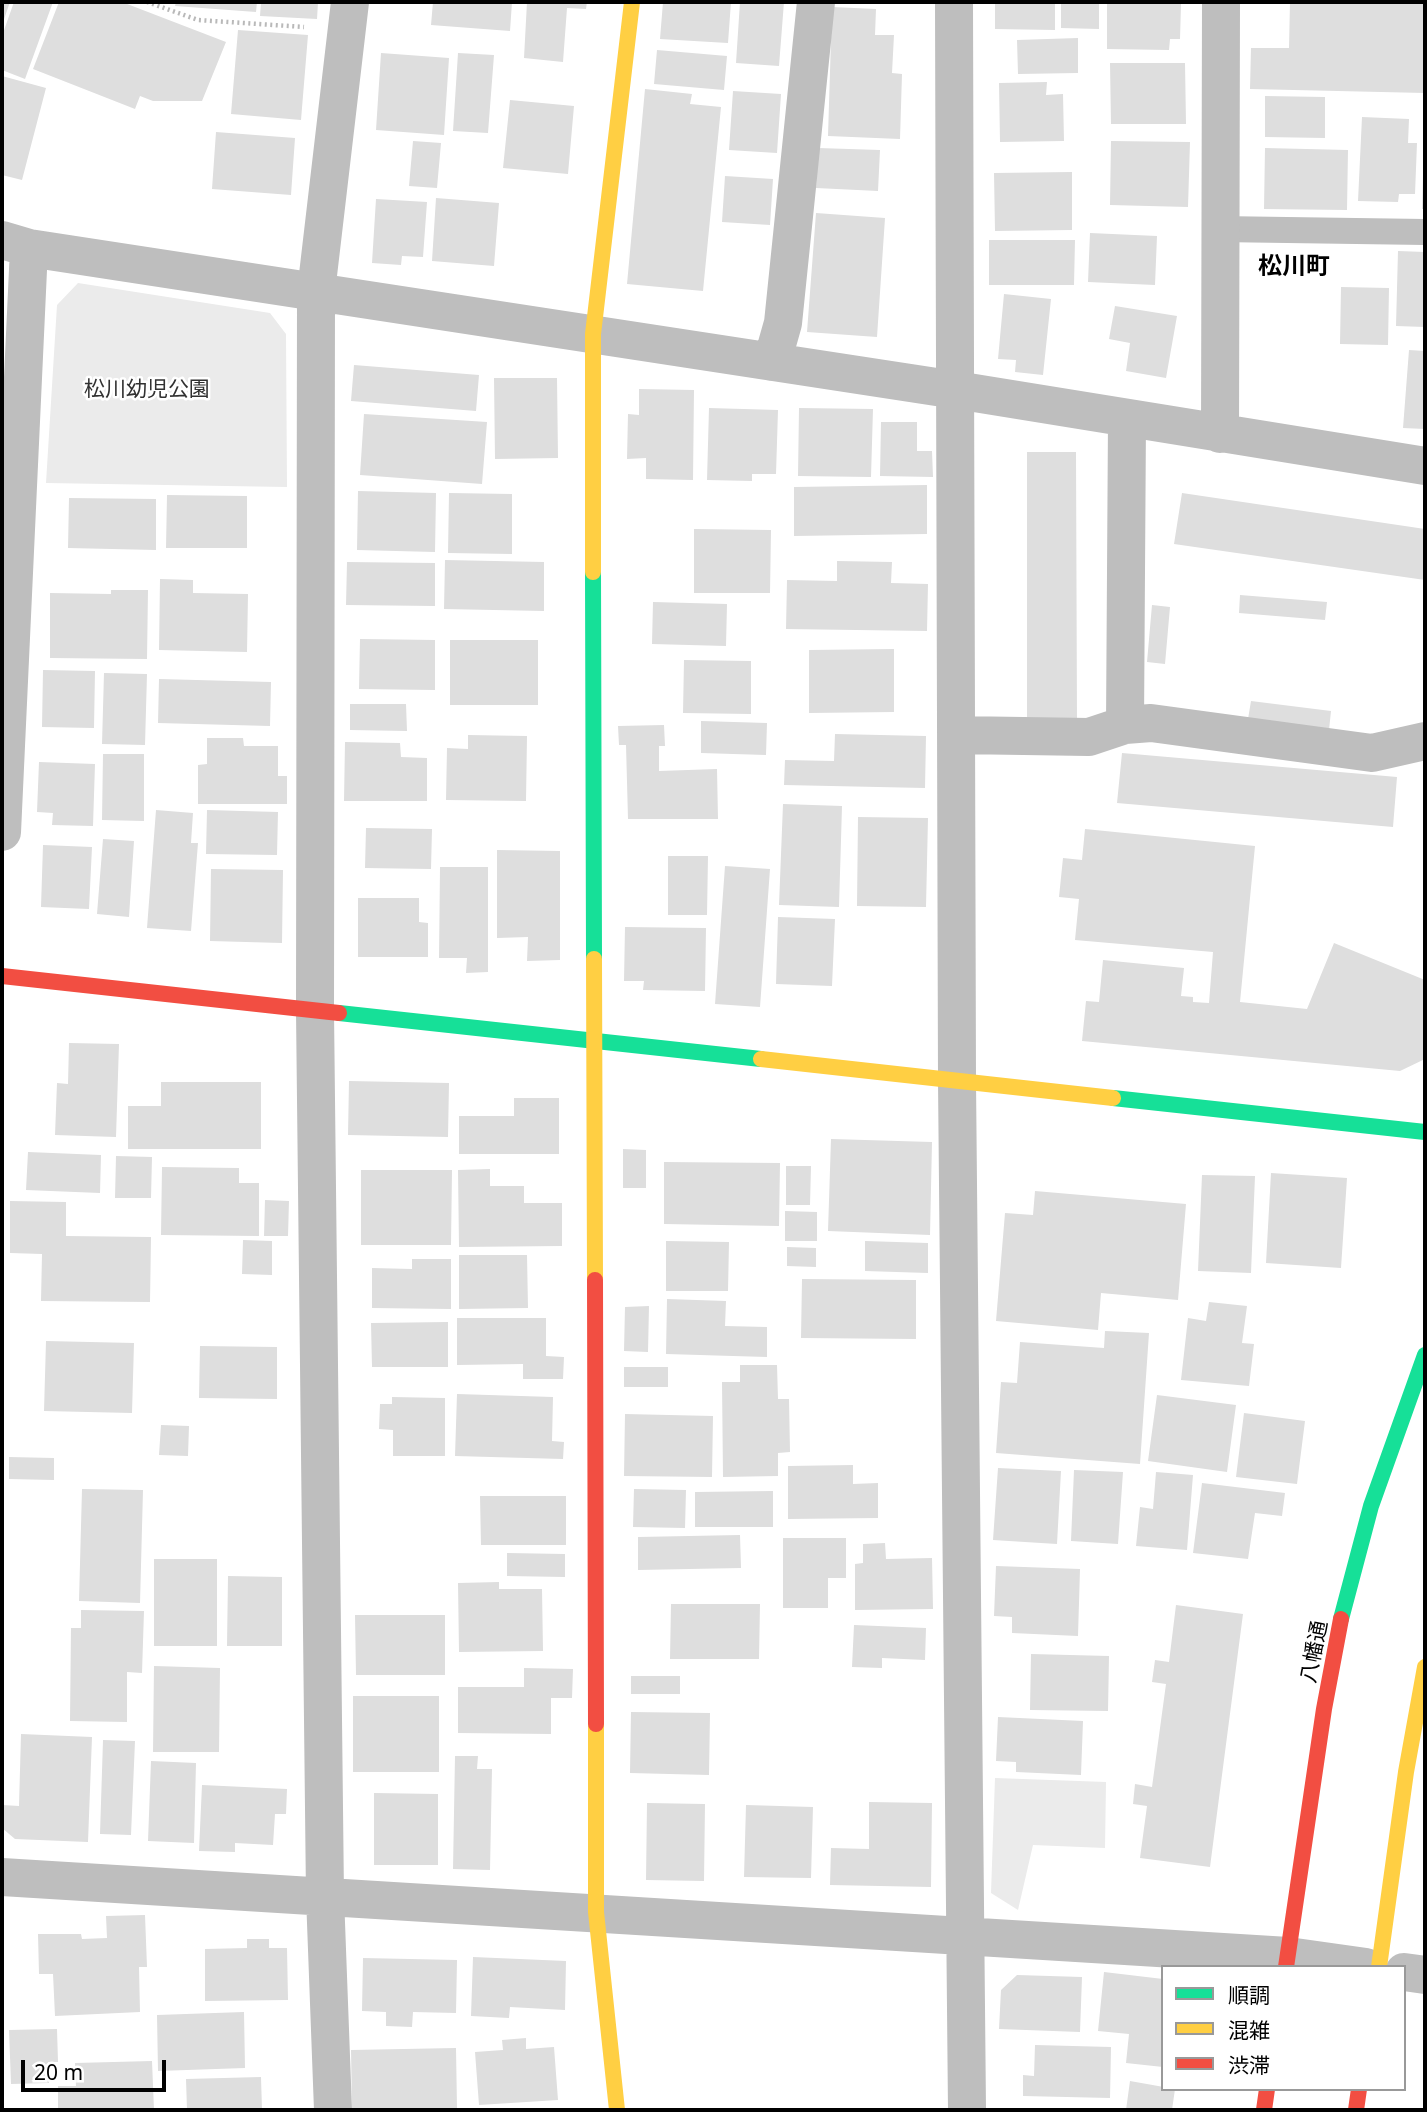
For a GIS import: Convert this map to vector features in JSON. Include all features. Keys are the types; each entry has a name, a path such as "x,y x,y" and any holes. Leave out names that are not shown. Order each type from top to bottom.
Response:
{"street":[{"path":"617,2110 597,1912 593,334 632,2"},
{"path":"772,362 783,323 816,2"},
{"path":"954,2 957,1081 967,2110"},
{"path":"1220,433 1218,229 1221,2"},
{"path":"333,2110 325,1896 315,1011 316,292 348,16"},
{"path":"2,832 15,244 956,390 1425,466"},
{"path":"1125,725 1127,419"},
{"path":"958,735 1089,737 1125,725 1151,723 1373,753 1425,741"},
{"path":"2,976 1425,1132"},
{"name":"八幡通","path":"1287,1962 1330,1682 1356,1558 1385,1462 1425,1355"},
{"path":"1379,1965 1406,1772 1425,1667"},
{"path":"2,1877 597,1912 1334,1965"},
{"path":"1406,1972 1425,1975"},
{"path":"1264,2110 1267,2091"},
{"path":"1356,2110 1359,2091"}],"lane":[{"path":"1218,229 1425,232"}],"path":[{"path":"147,2 198,20 348,16"}],"green space":[{"name":"松川幼児公園","path":"78,283 270,313 286,334 287,487 46,483 57,305"},
{"path":"995,1778 1106,1782 1105,1848 1033,1845 1018,1910 991,1893"}],"building":[{"path":"2,2 10,2 2,25"},
{"path":"14,2 53,2 25,79 2,70 2,36"},
{"path":"59,2 122,2 226,42 202,101 153,101 140,96 135,109 33,69"},
{"path":"176,2 257,2 256,12 175,6"},
{"path":"261,2 318,2 317,19 260,16"},
{"path":"433,2 512,2 510,31 431,25"},
{"path":"527,2 587,2 586,9 567,8 563,62 524,58"},
{"path":"663,2 731,2 728,43 660,39"},
{"path":"740,2 784,2 779,66 736,63"},
{"path":"995,2 1055,2 1055,30 995,29"},
{"path":"1061,2 1099,2 1099,29 1061,28"},
{"path":"1107,2 1181,4 1180,39 1170,39 1169,50 1107,49"},
{"path":"1290,2 1425,2 1425,93 1250,89 1251,48 1289,48"},
{"path":"832,7 876,9 875,35 894,35 892,73 902,74 900,139 828,136"},
{"path":"238,30 308,35 301,120 231,114"},
{"path":"1078,38 1078,73 1018,74 1017,40"},
{"path":"657,50 727,56 724,90 654,84"},
{"path":"381,53 449,58 444,135 376,130"},
{"path":"458,53 494,55 488,133 453,131"},
{"path":"1110,63 1185,63 1186,124 1111,124"},
{"path":"2,76 46,88 22,180 2,175"},
{"path":"1047,82 1046,95 1063,94 1064,141 1000,142 999,83"},
{"path":"645,89 692,94 690,104 721,107 703,291 627,284"},
{"path":"733,91 781,94 777,153 729,150"},
{"path":"1265,96 1325,97 1325,138 1265,137"},
{"path":"510,100 574,106 568,174 503,168"},
{"path":"1362,117 1409,119 1408,143 1417,143 1415,194 1399,194 1398,202 1358,201"},
{"path":"216,132 295,138 291,195 212,189"},
{"path":"413,141 441,143 437,188 409,186"},
{"path":"1111,141 1190,142 1188,207 1110,205"},
{"path":"818,148 880,150 878,191 816,188"},
{"path":"1265,148 1348,150 1347,210 1264,209"},
{"path":"1072,172 1072,230 995,231 994,173"},
{"path":"1425,175 1425,209 1422,209"},
{"path":"725,176 773,179 770,225 722,222"},
{"path":"436,198 499,203 494,266 432,261"},
{"path":"376,199 427,202 423,257 402,256 401,265 372,263"},
{"path":"816,213 885,218 877,337 807,332"},
{"path":"1090,233 1157,236 1155,285 1088,282"},
{"path":"989,240 1075,240 1074,285 989,285"},
{"path":"1398,251 1425,252 1425,327 1396,326"},
{"path":"1341,287 1389,288 1388,345 1340,344"},
{"path":"1004,294 1051,299 1043,375 1015,372 1016,360 998,359"},
{"path":"1115,306 1177,316 1166,378 1126,371 1130,343 1109,339"},
{"path":"1409,350 1425,351 1425,429 1403,428"},
{"path":"354,365 479,375 476,411 351,401"},
{"path":"494,378 557,378 558,458 495,459"},
{"path":"639,389 694,390 693,480 646,479 646,458 627,459 628,414 639,415"},
{"path":"709,408 778,410 776,474 752,474 752,481 707,480"},
{"path":"799,408 873,409 871,477 798,476"},
{"path":"364,414 487,422 482,484 360,475"},
{"path":"881,422 917,422 917,451 932,451 933,477 880,476"},
{"path":"1027,452 1076,452 1077,723 1027,723"},
{"path":"927,485 927,534 794,536 794,487"},
{"path":"358,491 436,493 435,552 357,550"},
{"path":"449,493 512,494 512,554 448,553"},
{"path":"1182,493 1425,529 1425,580 1174,544"},
{"path":"167,495 247,496 247,548 166,548"},
{"path":"69,498 156,499 156,550 68,548"},
{"path":"694,529 771,530 770,593 694,593"},
{"path":"445,560 544,562 544,611 444,609"},
{"path":"837,561 892,562 891,583 928,584 927,631 786,629 787,580 837,581"},
{"path":"347,562 435,563 435,606 346,605"},
{"path":"160,579 193,580 193,593 248,594 247,652 159,650"},
{"path":"111,590 148,590 147,659 50,658 50,593 111,594"},
{"path":"1240,595 1327,602 1325,620 1239,613"},
{"path":"653,602 727,604 726,646 652,644"},
{"path":"1152,605 1170,607 1165,664 1147,662"},
{"path":"360,639 435,640 435,690 359,689"},
{"path":"450,640 538,640 538,705 450,705"},
{"path":"894,649 894,712 809,713 809,650"},
{"path":"684,660 751,661 751,714 683,713"},
{"path":"43,670 95,671 94,728 42,727"},
{"path":"104,673 147,674 145,745 102,744"},
{"path":"159,679 271,682 270,726 158,723"},
{"path":"1251,701 1331,711 1329,730 1248,719"},
{"path":"350,704 406,704 407,731 350,730"},
{"path":"701,721 767,723 766,755 701,753"},
{"path":"664,725 665,746 659,746 659,771 717,769 718,819 628,819 626,745 619,745 618,726"},
{"path":"835,734 926,736 925,788 784,785 785,760 834,761"},
{"path":"468,735 527,736 526,801 446,800 447,748 468,749"},
{"path":"207,738 243,738 244,746 278,746 278,776 287,776 287,804 198,804 198,765 207,764"},
{"path":"345,742 400,743 401,757 427,758 427,801 344,801"},
{"path":"1122,753 1397,777 1393,827 1117,803"},
{"path":"103,754 144,754 144,821 102,820"},
{"path":"39,762 95,764 93,826 52,825 53,813 37,812"},
{"path":"783,804 842,806 839,907 779,905"},
{"path":"156,810 193,813 191,843 198,843 191,931 147,928"},
{"path":"207,810 278,812 277,855 206,854"},
{"path":"858,817 928,818 926,907 857,906"},
{"path":"366,828 432,829 431,869 365,868"},
{"path":"1085,829 1255,846 1240,1002 1307,1009 1334,943 1425,980 1425,1059 1400,1071 1082,1041 1086,1001 1099,1002 1103,960 1184,968 1181,996 1193,997 1193,1002 1209,1003 1213,952 1075,940 1079,899 1059,897 1063,858 1082,860"},
{"path":"103,839 134,841 129,917 97,914"},
{"path":"43,845 92,847 89,909 41,907"},
{"path":"497,850 560,851 560,960 527,961 528,937 497,938"},
{"path":"668,856 708,856 707,915 668,915"},
{"path":"725,866 770,869 760,1007 715,1004"},
{"path":"440,867 488,867 488,972 466,973 467,958 439,958"},
{"path":"211,869 283,870 282,943 210,941"},
{"path":"358,898 419,898 419,922 428,923 428,957 358,957"},
{"path":"778,917 835,919 832,986 776,984"},
{"path":"625,927 706,928 705,991 643,990 644,981 624,981"},
{"path":"69,1043 119,1044 116,1137 55,1135 57,1083 68,1084"},
{"path":"349,1081 449,1083 448,1137 348,1135"},
{"path":"161,1082 261,1082 261,1149 128,1149 128,1106 161,1106"},
{"path":"514,1098 559,1098 559,1154 459,1154 459,1116 514,1116"},
{"path":"831,1139 932,1142 930,1235 828,1231"},
{"path":"623,1149 646,1150 646,1188 623,1188"},
{"path":"28,1152 101,1155 100,1193 26,1190"},
{"path":"116,1156 152,1157 151,1198 115,1198"},
{"path":"664,1162 780,1163 779,1226 664,1224"},
{"path":"786,1166 811,1166 810,1205 786,1205"},
{"path":"162,1167 239,1168 239,1183 259,1183 259,1236 161,1235"},
{"path":"490,1169 490,1186 524,1186 524,1203 562,1203 562,1246 459,1247 458,1170"},
{"path":"361,1170 452,1170 451,1245 361,1245"},
{"path":"1271,1173 1347,1178 1341,1268 1266,1263"},
{"path":"1202,1175 1255,1176 1251,1273 1198,1271"},
{"path":"1035,1191 1186,1204 1178,1300 1101,1293 1098,1330 996,1321 1005,1213 1033,1215"},
{"path":"265,1200 289,1201 288,1236 264,1236"},
{"path":"10,1201 66,1202 66,1236 151,1237 150,1302 41,1301 42,1254 10,1253"},
{"path":"785,1211 817,1212 817,1241 785,1241"},
{"path":"243,1240 272,1241 272,1275 242,1274"},
{"path":"666,1241 729,1242 728,1291 666,1291"},
{"path":"865,1241 928,1243 928,1273 865,1271"},
{"path":"787,1247 816,1248 816,1267 787,1266"},
{"path":"459,1255 527,1255 528,1308 459,1309"},
{"path":"412,1259 451,1259 451,1309 372,1308 372,1268 412,1269"},
{"path":"802,1279 916,1280 916,1339 801,1338"},
{"path":"667,1299 726,1301 725,1326 767,1327 767,1357 666,1354"},
{"path":"1209,1302 1247,1306 1242,1343 1254,1344 1249,1386 1181,1380 1188,1318 1206,1321"},
{"path":"649,1306 648,1352 624,1351 625,1307"},
{"path":"457,1318 546,1318 546,1356 564,1357 563,1379 523,1379 523,1364 457,1365"},
{"path":"448,1322 448,1367 372,1367 371,1323"},
{"path":"1105,1331 1149,1333 1140,1464 996,1453 1001,1382 1017,1383 1020,1342 1104,1348"},
{"path":"46,1341 134,1343 132,1413 44,1411"},
{"path":"200,1346 277,1347 277,1399 199,1398"},
{"path":"740,1365 777,1365 778,1399 789,1399 790,1452 778,1453 778,1476 723,1477 722,1382 740,1382"},
{"path":"624,1367 668,1367 668,1387 624,1387"},
{"path":"457,1394 553,1397 552,1441 564,1442 563,1459 455,1456"},
{"path":"1157,1395 1236,1405 1227,1472 1148,1461"},
{"path":"392,1397 445,1398 445,1456 393,1456 393,1430 379,1429 380,1404 392,1404"},
{"path":"1244,1413 1305,1421 1297,1484 1236,1477"},
{"path":"625,1414 713,1416 712,1477 624,1476"},
{"path":"161,1425 189,1426 188,1456 159,1455"},
{"path":"9,1457 54,1458 54,1480 9,1479"},
{"path":"853,1465 853,1484 878,1483 878,1518 788,1519 788,1466"},
{"path":"998,1468 1061,1471 1057,1544 993,1540"},
{"path":"1074,1470 1123,1472 1118,1544 1071,1541"},
{"path":"1156,1472 1193,1475 1187,1550 1136,1546 1140,1507 1153,1509"},
{"path":"1202,1483 1285,1493 1282,1516 1255,1513 1248,1559 1193,1553"},
{"path":"82,1489 143,1490 140,1603 79,1601"},
{"path":"634,1489 686,1490 685,1528 633,1527"},
{"path":"773,1491 773,1527 695,1527 695,1492"},
{"path":"480,1496 566,1496 566,1545 481,1545"},
{"path":"740,1535 741,1568 638,1570 638,1537"},
{"path":"783,1538 846,1538 846,1578 828,1578 828,1608 783,1608"},
{"path":"885,1543 886,1559 932,1558 933,1609 855,1610 855,1564 863,1563 863,1544"},
{"path":"507,1553 565,1554 565,1577 507,1576"},
{"path":"154,1559 217,1559 217,1646 154,1646"},
{"path":"996,1566 1080,1569 1078,1636 1012,1633 1012,1617 994,1616"},
{"path":"228,1576 282,1577 282,1646 227,1646"},
{"path":"499,1582 499,1589 542,1589 543,1651 459,1652 458,1583"},
{"path":"671,1604 760,1604 759,1659 670,1659"},
{"path":"1176,1605 1243,1614 1210,1867 1140,1858 1147,1806 1133,1804 1135,1784 1152,1787 1166,1684 1152,1682 1155,1660 1169,1662"},
{"path":"81,1610 144,1611 142,1673 127,1672 127,1722 70,1721 71,1628 81,1628"},
{"path":"355,1615 445,1615 445,1675 356,1675"},
{"path":"854,1625 926,1628 925,1660 882,1658 882,1668 852,1667"},
{"path":"1031,1654 1109,1656 1108,1711 1030,1710"},
{"path":"154,1666 220,1668 219,1752 153,1752"},
{"path":"524,1668 573,1669 572,1698 551,1698 551,1734 458,1733 458,1687 524,1687"},
{"path":"631,1676 680,1676 680,1694 631,1694"},
{"path":"353,1696 439,1696 439,1772 353,1772"},
{"path":"631,1712 710,1713 709,1775 630,1773"},
{"path":"998,1717 1083,1721 1081,1775 1016,1772 1016,1762 996,1761"},
{"path":"21,1734 92,1737 88,1842 15,1839 2,1828 2,1805 19,1806"},
{"path":"103,1740 135,1741 131,1835 100,1834"},
{"path":"455,1756 478,1756 477,1769 492,1769 490,1870 453,1869"},
{"path":"151,1761 196,1763 194,1843 148,1841"},
{"path":"202,1785 287,1789 286,1814 275,1814 273,1845 235,1843 235,1852 199,1851"},
{"path":"374,1793 438,1794 438,1865 374,1865"},
{"path":"869,1802 932,1803 931,1887 830,1885 831,1848 869,1849"},
{"path":"647,1803 705,1804 704,1881 646,1880"},
{"path":"746,1805 813,1807 811,1878 744,1877"},
{"path":"145,1915 147,1967 139,1967 140,2012 55,2016 53,1974 39,1974 38,1934 81,1934 82,1939 107,1938 106,1916"},
{"path":"247,1939 269,1939 269,1948 287,1948 288,2000 205,2001 205,1949 247,1948"},
{"path":"473,1957 566,1961 565,2010 510,2007 509,2018 471,2016"},
{"path":"363,1958 457,1960 456,2013 413,2012 412,2027 386,2026 386,2012 362,2011"},
{"path":"1104,1972 1161,1979 1161,2067 1126,2063 1129,2034 1098,2031"},
{"path":"1017,1975 1082,1977 1080,2032 999,2029 1001,1990"},
{"path":"244,2012 245,2068 158,2071 157,2015"},
{"path":"57,2029 58,2062 48,2062 49,2083 11,2084 9,2030"},
{"path":"526,2038 526,2049 554,2047 558,2100 479,2105 475,2052 503,2050 502,2040"},
{"path":"1035,2045 1111,2047 1110,2098 1023,2096 1023,2075 1034,2076"},
{"path":"456,2048 457,2108 352,2110 351,2050"},
{"path":"152,2061 154,2110 58,2110 58,2086 76,2086 75,2063"},
{"path":"261,2077 262,2110 187,2110 186,2079"},
{"path":"1130,2081 1161,2087 1161,2091 1175,2091 1172,2110 1126,2110"}],"traffic: fast":[{"path":"593,572 594,959"},
{"path":"339,1013 761,1059"},
{"path":"1113,1098 1425,1132"},
{"path":"1341,1619 1371,1506 1425,1355"}],"traffic: slow":[{"path":"593,572 593,334 632,2"},
{"path":"594,959 595,1280"},
{"path":"761,1059 1113,1098"},
{"path":"1379,1965 1406,1772 1425,1667"},
{"path":"596,1724 596,1912 617,2110"}],"traffic: jam":[{"path":"2,976 339,1013"},
{"path":"595,1280 596,1724"},
{"path":"1286,1965 1324,1709 1341,1619"},
{"path":"1264,2110 1267,2091"},
{"path":"1356,2110 1359,2091"}],"district":[{"name":"松川町","path":"1294,267"}]}
